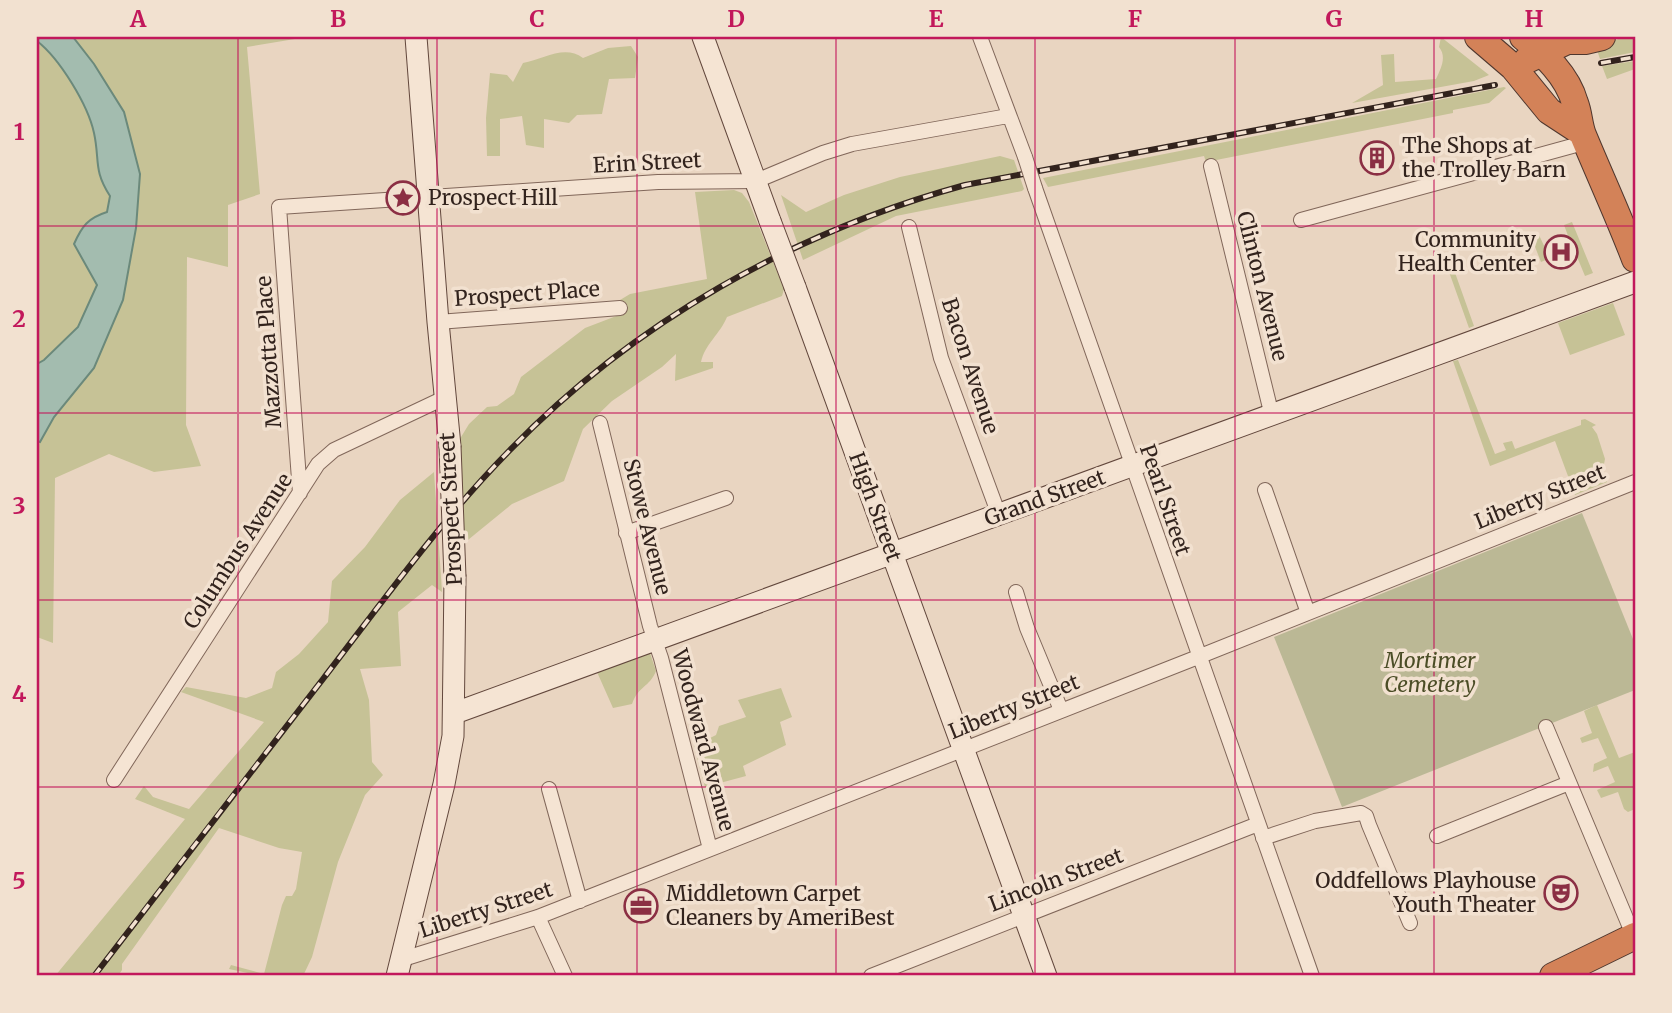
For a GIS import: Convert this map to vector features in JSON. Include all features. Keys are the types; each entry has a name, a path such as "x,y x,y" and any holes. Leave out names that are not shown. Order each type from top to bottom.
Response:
{"highway":[{"path":"1478,37 1514,68 1546,109 1584,137"},
{"path":"1514,68 1532,45 1602,37"},
{"path":"1532,45 1560,73 1568,86 1576,104 1584,137 1635,258"},
{"path":"1553,976 1634,937"}],"street":[{"name":"Prospect Street","path":"400,968 450,761 455,713 455,577 450,446 416,37"},
{"name":"High Street","path":"704,37 1046,976"},
{"name":"Pearl Street","path":"980,37 1312,976"},
{"name":"Erin Street","path":"279,207 658,182 756,181 852,144 1008,116"},
{"path":"1301,220 1584,137"},
{"name":"Clinton Avenue","path":"1211,166 1272,415"},
{"name":"Mazzotta Place","path":"279,207 300,493"},
{"name":"Bacon Avenue","path":"909,227 942,358 999,515"},
{"name":"Grand Street","path":"455,713 1635,282"},
{"name":"Prospect Place","path":"438,322 620,308"},
{"name":"Columbus Avenue","path":"114,780 318,464 334,450 444,398"},
{"name":"Stowe Avenue","path":"600,423 655,641"},
{"name":"Liberty Street","path":"400,968 580,901 1635,482"},
{"path":"1265,491 1308,613"},
{"path":"626,533 726,498"},
{"path":"1016,592 1027,628 1061,710"},
{"name":"Woodward Avenue","path":"655,641 710,849"},
{"path":"1546,727 1634,937"},
{"path":"1437,836 1569,783"},
{"path":"549,789 580,901"},
{"name":"Lincoln Street","path":"871,976 1024,915 1260,831 1361,813 1366,817 1410,923"},
{"path":"538,917 565,976"}],"shaded area":[{"path":"37,37 307,37 247,47 260,194 228,205 228,267 187,257 186,425 201,466 154,472 109,454 55,478 53,643 37,637"},
{"path":"37,37 73,37 94,64 124,112 140,174 136,228 123,300 94,368 54,417 40,442 37,441 37,364 78,327 97,285 74,244 86,224 107,212 110,196 99,172 94,133 86,109 64,71 37,41"},
{"path":"1441,37 1489,75 1474,81 1352,103 1383,85 1381,55 1394,54 1395,82 1436,79 1443,59 1439,47"},
{"path":"1624,37 1635,37 1635,52 1600,59 1596,47"},
{"path":"631,46 638,57 635,78 609,79 602,114 577,115 569,123 544,119 544,148 526,145 522,116 500,119 500,156 487,156 486,118 490,73 507,75 513,82 523,63 568,52 583,58 608,48"},
{"path":"1635,61 1635,69 1607,79 1602,66"},
{"path":"1506,88 1489,103 1453,110 1453,113 1206,162 1204,156 1048,187 1043,178"},
{"path":"1000,156 1014,160 1024,189 1022,191 896,216 803,260 781,195 806,212 844,195 900,177"},
{"path":"734,190 742,193 749,202 784,289 782,296 727,317 701,362 713,362 713,368 675,381 676,354 662,367 612,401 583,429 564,481 512,504 463,544 458,442 469,424 487,407 497,406 514,394 521,377 585,328 619,315 620,300 630,294 707,279 695,192"},
{"path":"1572,222 1593,273 1585,276 1575,252 1559,258 1557,255 1541,262 1532,239 1539,235 1546,250 1570,241 1564,225"},
{"path":"1448,253 1474,326 1469,328 1443,255"},
{"path":"1613,303 1625,335 1570,355 1558,323"},
{"path":"1458,360 1495,454 1506,450 1503,443 1512,441 1515,449 1581,425 1581,420 1585,419 1596,425 1592,427 1605,459 1603,469 1607,482 1575,495 1555,441 1490,466 1453,361"},
{"path":"434,472 442,592 432,585 398,612 401,666 360,669 369,700 372,762 383,775 365,795 338,862 312,957 303,976 262,976 229,969 231,965 264,974 282,905 286,896 292,896 296,889 302,852 279,848 219,828 122,964 118,976 55,976 185,819 135,799 144,786 153,797 189,809 264,722 181,692 186,687 246,698 272,688 276,672 299,654 328,622 332,581 365,547 400,500"},
{"path":"650,653 656,671 653,677 632,704 613,708 597,672"},
{"path":"781,688 792,717 780,722 786,745 743,766 746,776 705,787 694,746 716,735 719,726 746,717 738,700"},
{"path":"1597,705 1619,758 1635,752 1635,809 1628,812 1624,809 1618,792 1601,798 1597,790 1615,782 1608,766 1593,772 1594,764 1607,758 1598,738 1582,743 1580,738 1592,733 1584,711"}],"green space":[{"name":"Mortimer Cemetery","path":"1582,513 1635,644 1635,690 1342,807 1274,637"}],"railway":[{"path":"1601,63 1635,57"},
{"path":"94,976 460,504 558,404 609,361 663,322 720,287 839,228 965,185 1495,85"}],"place":[{"name":"The Shops at the Trolley Barn","path":"1377,158"},
{"name":"Prospect Hill","path":"403,198"},
{"name":"Community Health Center","path":"1561,252"},
{"name":"Oddfellows Playhouse Youth Theater","path":"1561,893"},
{"name":"Middletown Carpet Cleaners by AmeriBest","path":"641,906"}]}
